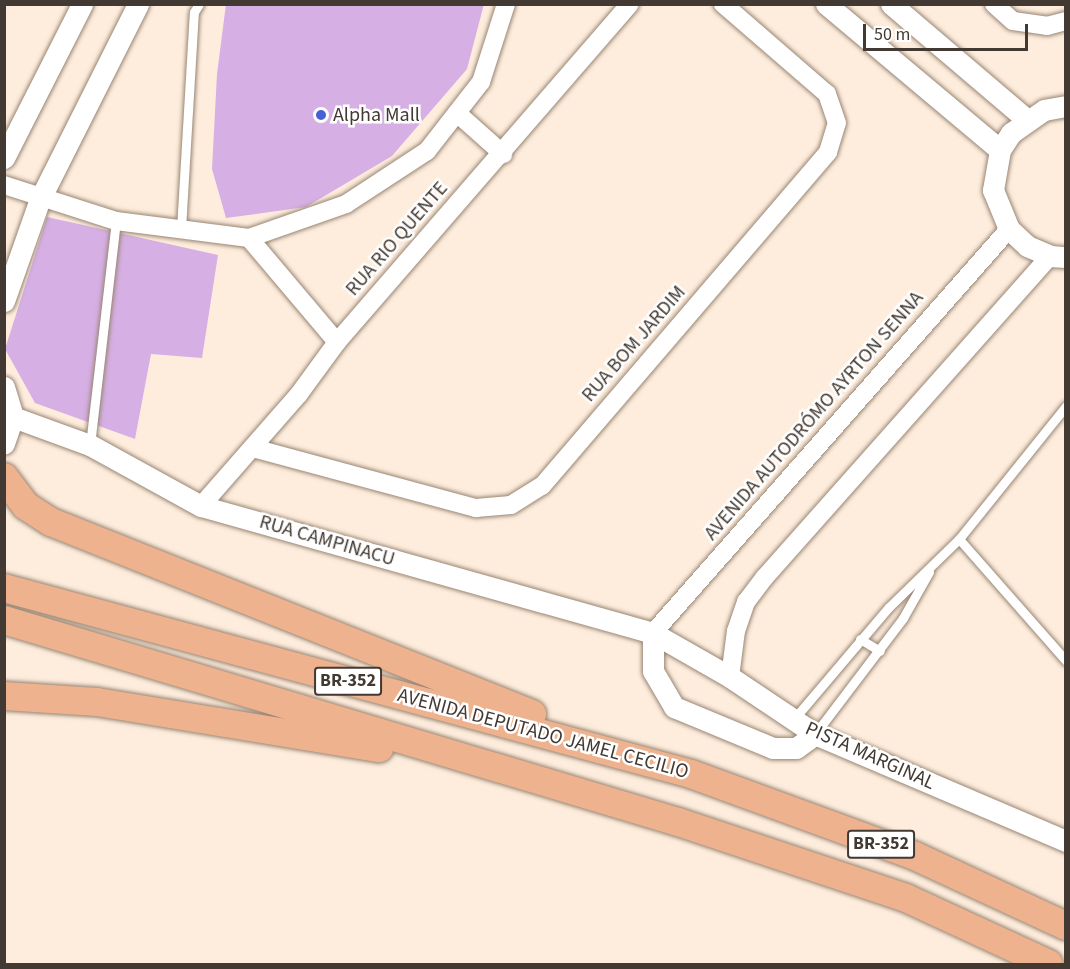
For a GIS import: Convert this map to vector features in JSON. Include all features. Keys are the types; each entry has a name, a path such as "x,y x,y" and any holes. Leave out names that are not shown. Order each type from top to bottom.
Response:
{"highway":[{"path":"4,477 26,506 51,522 394,662 691,774"},
{"name":"AVENIDA DEPUTADO JAMEL CECILIO","path":"4,588 691,774 915,856 1065,926"},
{"name":"AVENIDA DEPUTADO JAMEL CECILIO","path":"4,620 678,822 906,898 1049,964"},
{"path":"4,696 98,702 377,748 678,822"}],"street":[{"path":"4,158 82,4"},
{"path":"4,301 40,199 138,4"},
{"path":"4,185 40,199 116,221 249,238 345,204 427,151 481,82 506,4"},
{"name":"RUA RIO QUENTE","path":"201,506 253,448 337,342 503,154 630,4"},
{"name":"RUA BOM JARDIM","path":"253,448 476,508 511,505 542,486 828,152 837,123 827,94 723,4"},
{"path":"826,4 1000,150"},
{"path":"891,4 1026,119"},
{"path":"994,4 1013,21 1047,26 1065,21"},
{"path":"730,677 736,631 746,602 765,577 1058,257 1027,246 1009,228 993,190 1000,150 1026,119 1044,110 1065,106"},
{"path":"457,113 503,154"},
{"name":"AVENIDA AUTODRÓMO AYRTON SENNA","path":"653,633 1009,228"},
{"path":"249,238 337,342"},
{"path":"4,387 13,417 4,443"},
{"name":"RUA CAMPINACU","path":"13,417 90,445 201,506 653,633"},
{"path":"653,633 653,671 674,707 774,748 796,748 815,735"},
{"name":"PISTA MARGINAL","path":"653,633 730,677 815,735 1065,841"}],"lane":[{"path":"181,229 194,12 199,4"},
{"path":"90,445 116,221"},
{"path":"793,720 860,639 959,539 1065,406"},
{"path":"959,539 1065,661"},
{"path":"815,735 880,651 918,595 930,569"},
{"path":"860,639 880,651"}],"building":[{"name":"Alpha Mall","path":"226,4 484,4 467,69 392,156 306,207 226,218 212,169 217,74"},
{"path":"47,217 218,255 202,358 151,354 135,439 35,403 5,349"}],"place":[{"name":"Alpha Mall","path":"321,115"}]}
